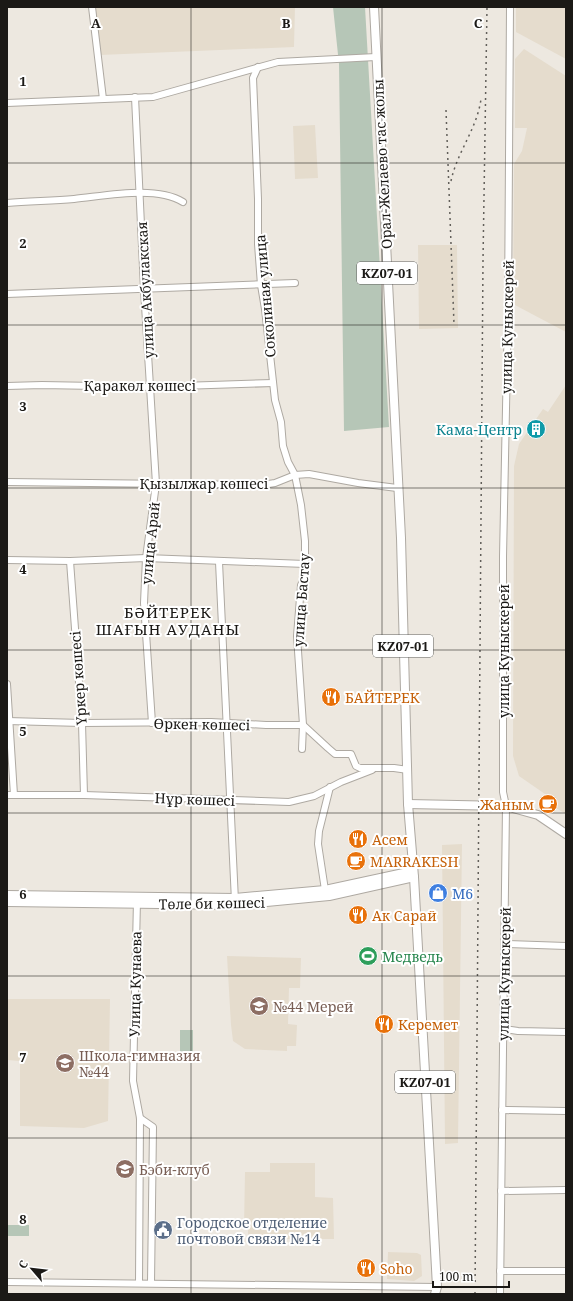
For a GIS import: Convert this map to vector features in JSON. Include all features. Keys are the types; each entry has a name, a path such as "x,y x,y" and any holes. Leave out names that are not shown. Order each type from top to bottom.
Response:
{"main road":[{"name":"Орал-Желаево тас жолы","path":"374,7 398,488"},
{"name":"KZ07-01","path":"398,488 408,804 414,874 436,1290"},
{"path":"408,804 506,806 538,815 566,834"},
{"name":"Төле би көшесі","path":"235,901 325,890 414,874"},
{"name":"Төле би көшесі","path":"7,902 281,902 330,896 414,874"},
{"name":"Төле би көшесі","path":"7,895 137,901"}],"street":[{"path":"92,7 103,99"},
{"name":"улица Куныскерей","path":"500,1294 506,806 503,792 503,557 508,318 510,7"},
{"path":"7,103 153,97 278,62 376,57"},
{"name":"Соколиная улица","path":"258,67 253,78 260,285 265,308 275,400 281,422 283,446 288,462 295,475"},
{"name":"улица Акбулакская","path":"135,97 144,290 156,484"},
{"path":"7,203 72,199 139,192 157,194 178,199 183,202"},
{"path":"7,294 144,290 295,283"},
{"name":"Қаракөл көшесі","path":"7,386 151,387 273,383"},
{"name":"Қызылжар көшесі","path":"7,482 262,485 275,483 295,475 309,474 358,483 398,488"},
{"name":"улица Бастау","path":"295,475 305,541 305,576 301,586 297,636 303,725 302,749"},
{"name":"улица Арай","path":"152,723 144,603 146,558 156,484"},
{"path":"7,560 70,561 146,558 219,562 304,564"},
{"name":"Үркер көшесі","path":"70,561 82,723 84,795"},
{"path":"219,562 235,901"},
{"path":"7,684 8,721 14,795"},
{"name":"Өркен көшесі","path":"8,721 82,723 226,722 266,725 303,725"},
{"path":"303,725 335,754 351,754 356,766 360,768 377,767 408,770"},
{"name":"Нұр көшесі","path":"7,795 84,795 289,802 314,796 330,787 377,767"},
{"path":"325,890 318,844 319,831 330,787"},
{"name":"Улица Кунаева","path":"137,901 133,1081 140,1118 139,1283"},
{"path":"505,944 566,946"},
{"path":"504,1029 518,1031 566,1032"},
{"path":"502,1110 566,1111"},
{"path":"140,1118 153,1127 151,1283"},
{"path":"501,1191 566,1190"},
{"path":"500,1271 566,1271"},
{"path":"7,1282 151,1283 436,1290"}],"shaded area":[{"path":"95,7 295,7 294,47 100,55"},
{"path":"516,7 566,7 566,59 516,32"},
{"path":"524,49 566,76 566,332 513,304 514,164 522,151 527,128 515,128 515,59"},
{"path":"315,125 318,178 295,179 293,126"},
{"path":"418,245 457,245 458,328 419,329"},
{"path":"566,385 566,814 556,808 558,803 519,776 513,756 514,466 519,444 543,409 548,412"},
{"path":"462,844 458,1143 445,1144 442,845"},
{"name":"№44 Мерей","path":"227,956 301,958 300,988 289,988 288,1024 297,1025 296,1046 287,1046 287,1051 245,1049 233,1041"},
{"name":"Школа-гимназия №44","path":"7,999 110,999 108,1121 84,1128 20,1126 20,1061 7,1060"},
{"path":"270,1163 315,1163 315,1197 333,1198 334,1239 248,1239 248,1227 244,1227 245,1172 270,1172"},
{"path":"388,1252 417,1253 421,1255 422,1276 414,1281 387,1279"}],"green space":[{"path":"333,7 365,7 389,427 344,431 339,64"},
{"path":"180,1030 193,1030 193,1057 180,1057"},
{"path":"7,1225 29,1225 29,1236 7,1236"}],"railway":[{"path":"475,1294 483,260 487,7"},
{"path":"451,181 454,170 479,110 481,99"},
{"path":"446,110 454,324"}],"place":[{"name":"Кама-Центр","path":"536,429"},
{"name":"БАЙТЕРЕК","path":"331,697"},
{"name":"Жаным","path":"548,804"},
{"name":"Асем","path":"358,839"},
{"name":"MARRAKESH","path":"356,861"},
{"name":"М6","path":"438,893"},
{"name":"Ак Сарай","path":"358,915"},
{"name":"Медведь","path":"368,956"},
{"name":"№44 Мерей","path":"259,1006"},
{"name":"Керемет","path":"384,1024"},
{"name":"Школа-гимназия №44","path":"65,1063"},
{"name":"Бэби-клуб","path":"125,1169"},
{"name":"Городское отделение почтовой связи №14","path":"163,1230"},
{"name":"Soho","path":"366,1268"}],"district":[{"name":"БӘЙТЕРЕК ШАҒЫН АУДАНЫ","path":"168,620"}]}
